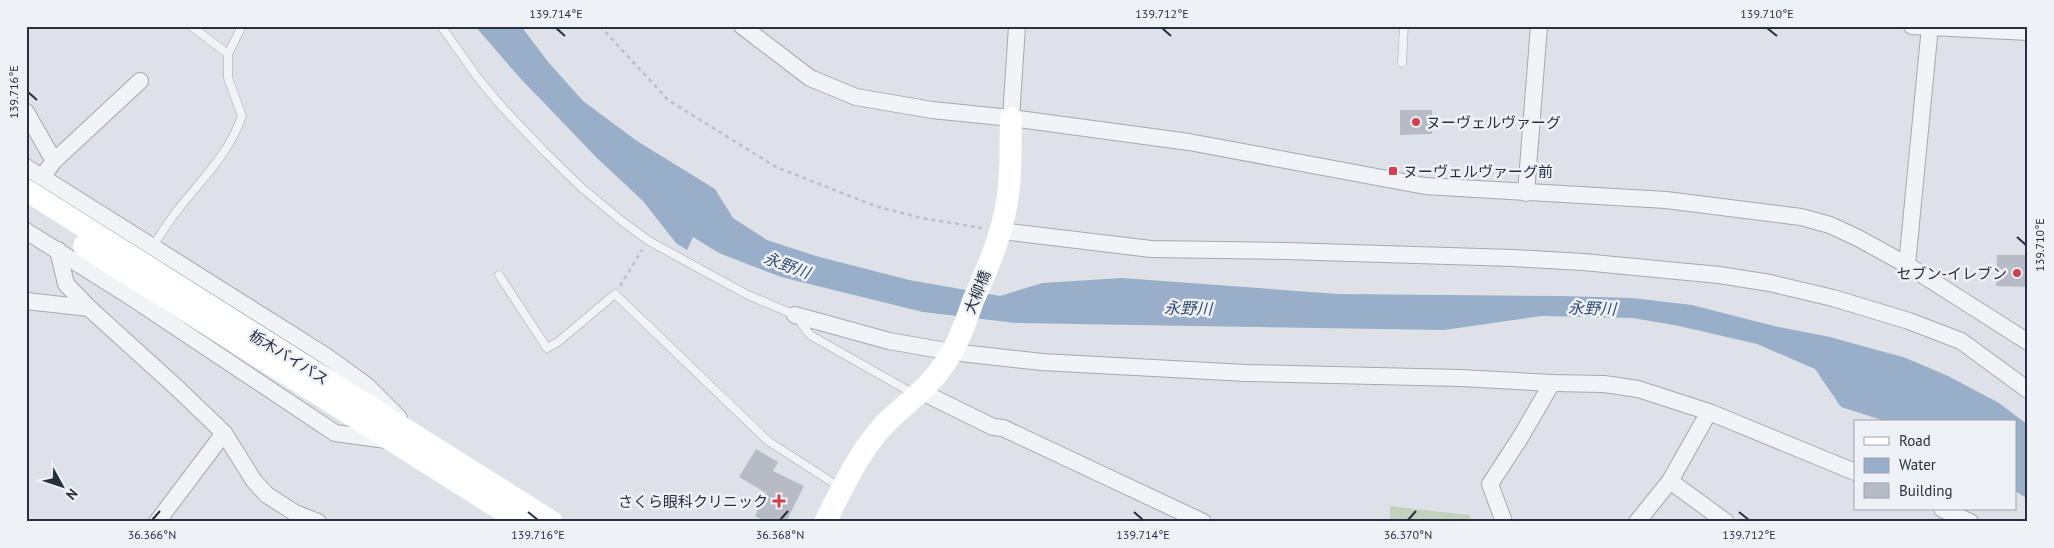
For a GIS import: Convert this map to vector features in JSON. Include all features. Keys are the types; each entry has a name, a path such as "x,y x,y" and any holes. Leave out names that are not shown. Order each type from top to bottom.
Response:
{"main road":[{"name":"大柳橋","path":"824,522 860,456 889,421 935,378 954,348 999,236 1007,202 1010,176 1011,118"},
{"name":"栃木バイパス","path":"34,184 148,277 391,441 520,522"},
{"name":"栃木バイパス","path":"26,209 148,277 422,441 552,522"}],"street":[{"path":"742,26 810,78 856,97 932,110 1011,118 1189,142 1425,186 1666,200 1801,217 1844,232 1907,265 2028,342"},
{"path":"1011,118 1016,26"},
{"path":"1526,193 1539,26"},
{"path":"1912,26 2028,32"},
{"path":"1907,265 1930,27"},
{"path":"34,184 54,160 140,81"},
{"path":"26,112 54,160"},
{"path":"26,167 34,184 153,246 326,356 366,385 422,441"},
{"path":"26,231 58,250 335,433 391,441"},
{"path":"999,236 1151,249 1286,250 1513,258 1719,274 1770,283 1833,298 1909,321 1961,341 2028,390"},
{"path":"58,250 66,284 88,308 224,433 254,481 267,495 293,517 318,522"},
{"path":"26,301 88,308"},
{"path":"795,315 889,341 954,348 1042,362 1120,368 1604,384 1638,389 1709,412 1854,472"},
{"path":"1504,522 1490,484 1525,430 1552,383"},
{"path":"922,392 993,427 1003,428 1203,522"},
{"path":"1637,522 1670,481 1709,412"},
{"path":"157,522 224,433"},
{"path":"1670,481 1726,522"},
{"path":"1944,510 1970,522"}],"lane":[{"path":"191,26 228,54"},
{"path":"153,246 177,211 215,166 238,130 242,116 228,78 228,54 242,26"},
{"path":"442,26 478,78 545,152 622,222 649,241 748,295 795,315 810,336 823,344 907,390 922,392"},
{"path":"1402,63 1404,26"},
{"path":"498,275 546,348 558,342 614,294 768,441 842,489"}],"path":[{"path":"600,26 668,100 776,167 875,206 999,236"},
{"path":"614,294 649,241"}],"green space":[{"path":"1390,506 1470,515 1469,522 1390,522"}],"water":[{"name":"永野川","path":"475,26 521,26 549,63 583,101 637,141 715,189 733,218 767,240 816,256 909,280 1000,296 1042,283 1122,278 1338,294 1632,298 1692,305 1774,326 1830,337 1906,358 1948,376 1999,403 2028,425 2028,499 2016,492 2016,420 1882,420 1841,407 1815,369 1757,344 1679,326 1633,318 1542,316 1444,330 1016,323 923,312 781,277 719,253 693,237 687,250 676,243 643,201 597,158 520,78"}],"building":[{"name":"ヌーヴェルヴァーグ","path":"1400,110 1432,110 1432,134 1400,135"},
{"path":"1997,255 2028,255 2028,287 1996,286"},
{"path":"756,449 778,462 773,471 804,486 786,522 766,522 755,516 766,493 739,477"}],"place":[{"name":"ヌーヴェルヴァーグ","path":"1416,122"},
{"name":"ヌーヴェルヴァーグ前","path":"1393,171"},
{"name":"セブン-イレブン","path":"2017,273"},
{"name":"さくら眼科クリニック","path":"779,501"}]}
